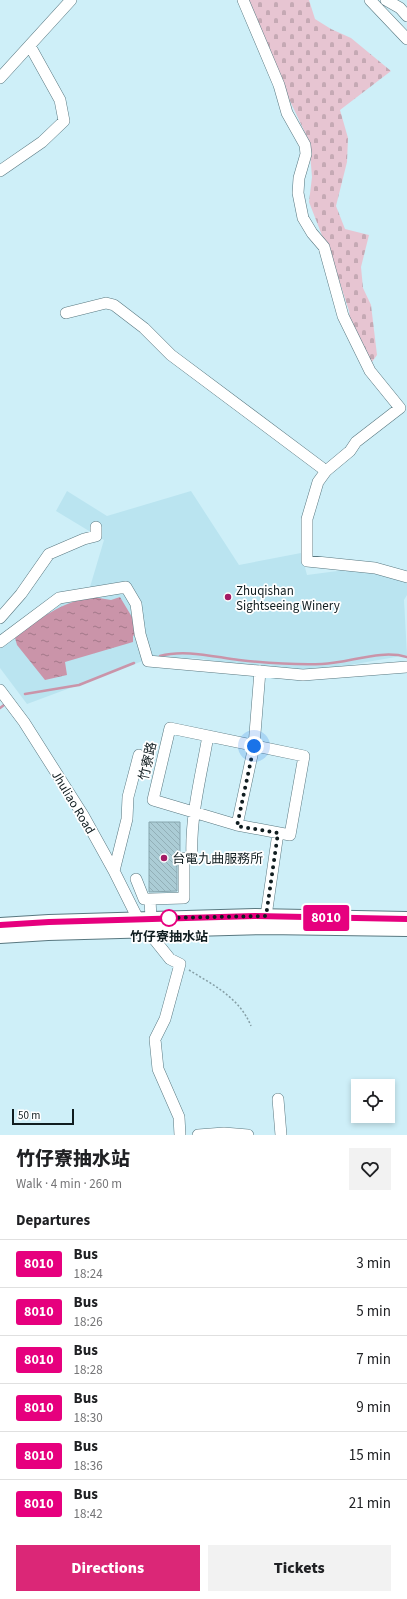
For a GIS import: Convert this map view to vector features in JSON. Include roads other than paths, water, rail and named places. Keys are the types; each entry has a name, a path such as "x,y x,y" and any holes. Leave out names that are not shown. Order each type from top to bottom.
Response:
{"main road":[{"path":"0,925 407,919"},
{"path":"266,922 407,929"},
{"path":"0,936 48,933 146,923"}],"street":[{"path":"0,78 71,0"},
{"path":"243,0 278,85 287,113 305,145 306,154 299,178 298,193 303,218 312,233 324,247 343,316 370,371 400,408 356,442 350,451 326,471 318,482 307,519 307,561 375,568 407,577"},
{"path":"370,0 407,38"},
{"path":"386,0 400,8 407,16"},
{"path":"0,171 42,142 64,121 60,100 30,46"},
{"path":"66,313 106,303 114,305 144,328 171,355 326,471"},
{"path":"0,618 21,594 49,554 84,539 96,536 96,527"},
{"path":"0,642 59,598 126,587 136,604 140,634 148,661 303,675 407,667"},
{"path":"237,826 254,746 260,671"},
{"name":"Jhuliao Road","path":"0,690 24,722 83,815 114,871 146,923 158,947 170,959 180,964 165,1019 155,1039 158,1069 179,1117 180,1135"},
{"name":"竹寮路","path":"170,728 208,736 304,756 290,835 237,826 153,800 170,728"},
{"path":"136,879 144,899 184,898 188,858 192,843 194,813 208,736"},
{"path":"114,871 127,819 128,798 139,755"},
{"path":"266,922 278,833"},
{"path":"146,923 150,899"},
{"path":"278,1099 282,1135"},
{"path":"198,1135 224,1133 248,1135"}],"water":[{"path":"93,597 111,600 120,597 132,617 137,633 133,636 133,642 65,662 67,675 45,680 17,645 15,638 51,612 71,602"}],"waterway":[{"path":"160,656 189,653 280,664 333,663 376,655 397,655 407,657"},
{"path":"25,694 79,685 134,663"},
{"path":"0,708 4,705"}],"place":[{"name":"Zhuqishan Sightseeing Winery","path":"228,597"},
{"name":"台電九曲服務所","path":"164,858"},
{"name":"竹仔寮抽水站","path":"169,918"}]}
